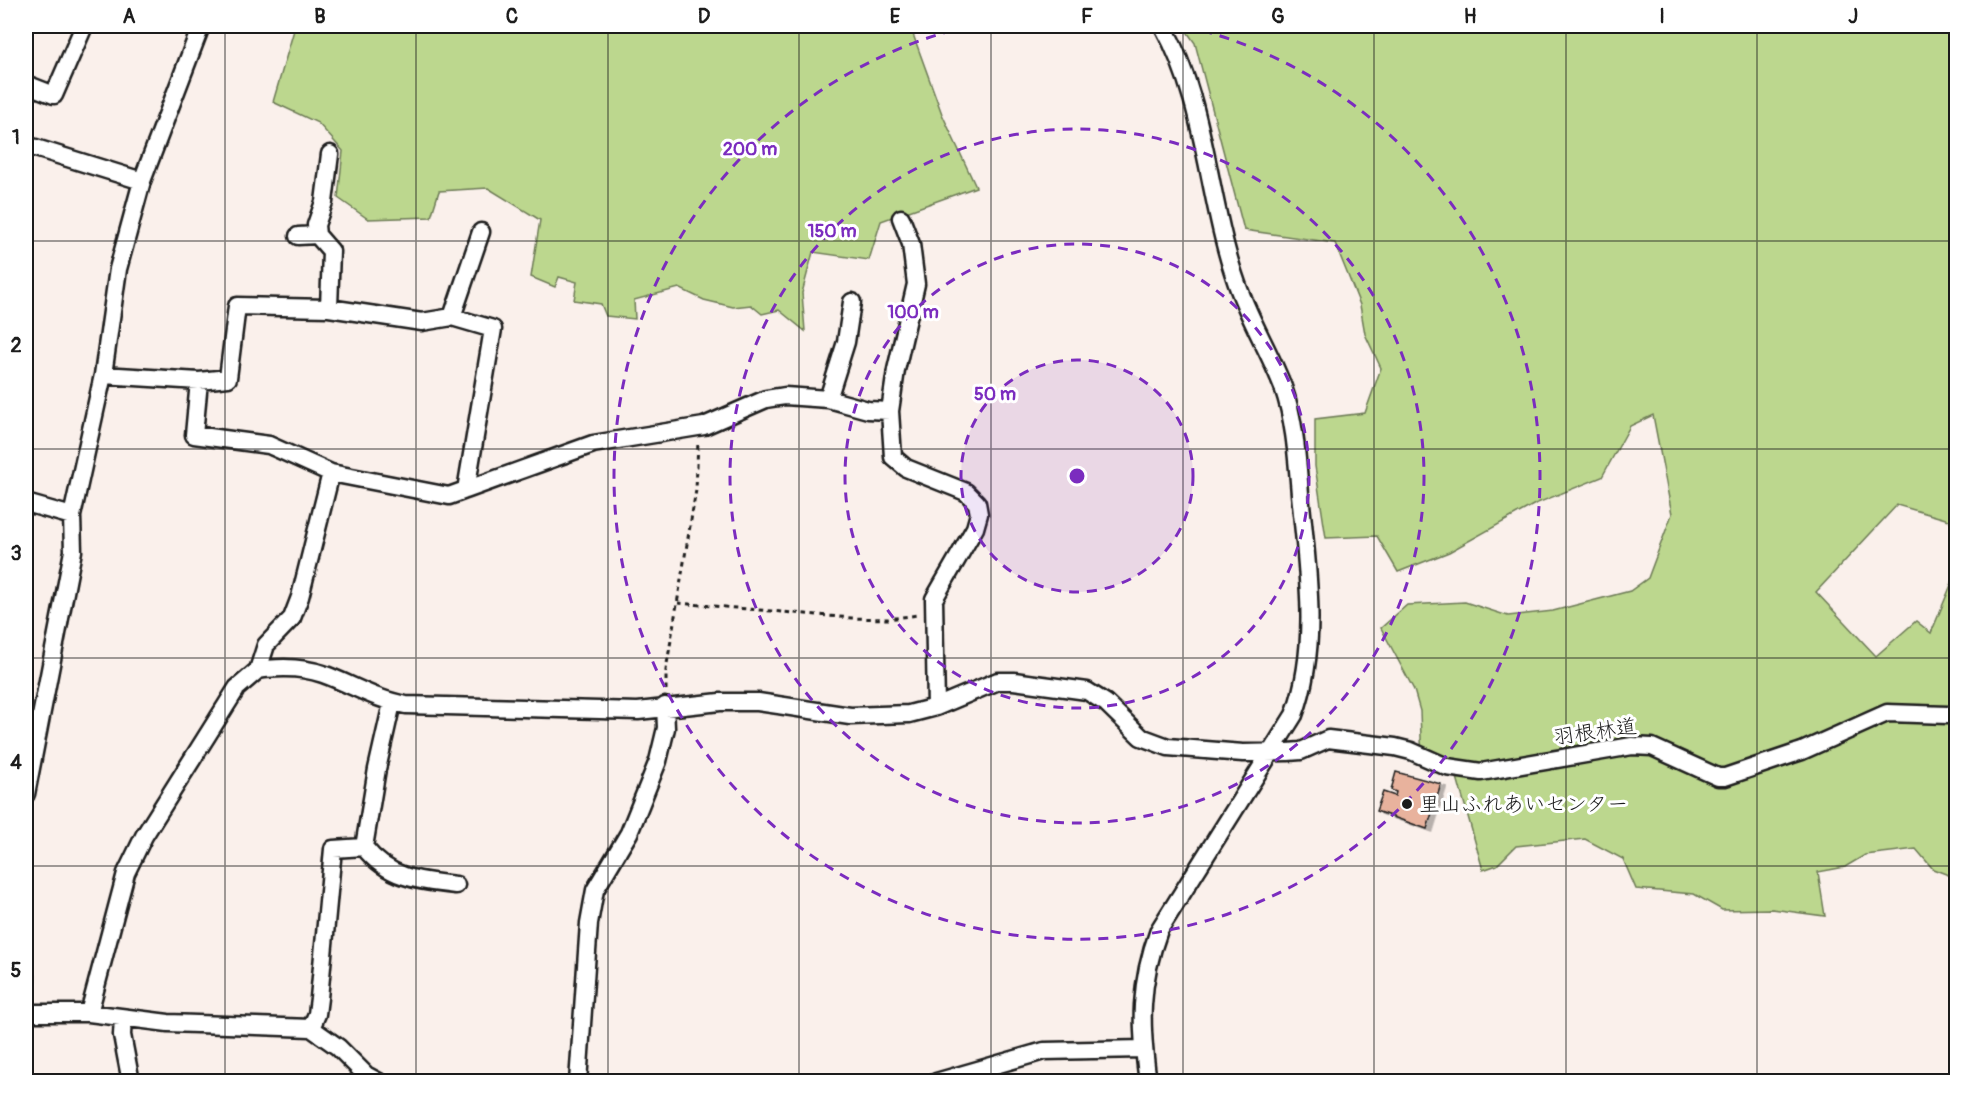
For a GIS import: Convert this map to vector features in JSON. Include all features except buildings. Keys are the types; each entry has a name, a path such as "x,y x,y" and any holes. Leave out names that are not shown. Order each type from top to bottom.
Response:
{"street":[{"path":"26,84 54,95 84,26"},
{"path":"1148,1082 1144,1049 1143,981 1159,930 1273,753 1294,715 1301,696 1308,630 1308,571 1293,426 1283,387 1235,278 1188,78 1163,26"},
{"path":"26,794 73,551 72,516 103,375 118,269 142,181 197,27"},
{"path":"26,146 142,181"},
{"path":"329,308 331,251 317,235 316,225 324,202 330,154"},
{"path":"901,218 910,244 916,284 896,370 890,411 893,457 906,468 966,492 977,503 979,514 975,528 942,580 934,599 932,613 936,707"},
{"path":"452,317 481,232"},
{"path":"298,236 317,235"},
{"path":"828,399 846,342 852,302"},
{"path":"103,375 199,381 228,378 237,306 329,308 422,322 452,317 493,328 466,490"},
{"path":"199,381 194,435 269,445 331,473 449,496 593,444 696,428 766,399 785,396 828,399 868,410 890,411"},
{"path":"89,1013 126,873 144,836 237,688 258,670 266,645 292,618 300,597 331,473"},
{"path":"26,503 72,516"},
{"path":"258,670 279,667 321,673 393,703 377,769 364,847"},
{"name":"羽根林道","path":"393,703 638,711 665,706 758,702 850,716 909,714 936,707 998,681 1024,682 1087,691 1106,703 1141,737 1168,747 1273,753 1301,750 1328,739 1395,747 1411,751 1447,767 1481,772 1632,746 1652,747 1718,777 1725,777 1802,751 1887,713 1948,715"},
{"path":"578,1082 589,923 595,890 629,832 658,761 666,728 665,706"},
{"path":"364,847 382,867 421,880 456,885"},
{"path":"311,1028 317,1014 333,849 364,847"},
{"path":"26,1013 89,1013 168,1023 311,1028 338,1047 370,1079"},
{"path":"123,1018 122,1035 131,1082"},
{"path":"936,1082 1044,1051 1144,1049"}],"path":[{"path":"665,706 666,670 696,490 698,446 696,428"},
{"path":"678,603 852,618 888,619 932,613"}],"green space":[{"path":"327,26 910,26 942,114 976,187 881,221 869,260 813,252 802,293 805,331 779,310 762,314 751,305 733,307 704,300 679,288 634,300 635,319 606,316 601,304 574,300 577,282 559,277 555,287 531,277 540,220 488,188 439,191 431,217 368,219 338,198 343,151 318,123 273,102 294,30"},
{"path":"1183,26 1956,26 1956,529 1949,520 1897,505 1816,592 1876,656 1916,621 1931,633 1956,573 1956,878 1933,869 1916,849 1865,855 1845,867 1818,872 1825,916 1772,909 1722,910 1694,894 1636,889 1623,859 1585,839 1516,846 1497,865 1483,870 1455,770 1422,763 1420,711 1414,690 1381,628 1407,605 1465,602 1508,616 1553,611 1630,591 1648,578 1672,514 1653,415 1630,426 1602,477 1535,504 1449,552 1398,572 1377,536 1326,538 1315,466 1315,419 1365,413 1381,368 1365,334 1360,305 1335,243 1244,230 1195,43"}],"place":[{"name":"里山ふれあいセンター","path":"1407,804"}]}
